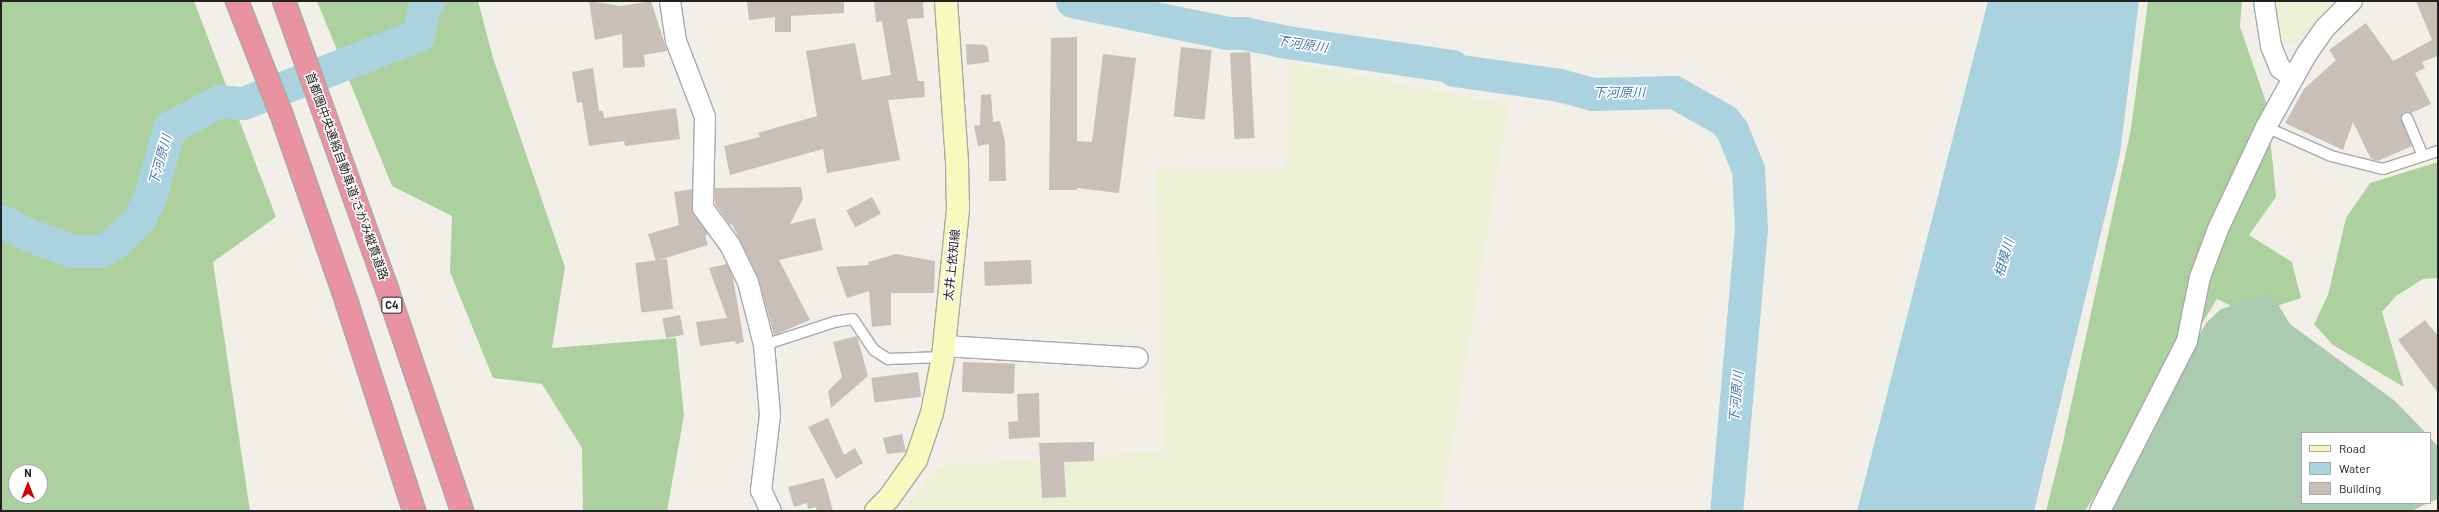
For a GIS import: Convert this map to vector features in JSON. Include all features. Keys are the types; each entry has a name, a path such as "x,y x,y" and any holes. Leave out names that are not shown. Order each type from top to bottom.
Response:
{"highway":[{"path":"237,1 281,113 347,302 414,511"},
{"name":"首都圏中央連絡自動車道;さがみ縦貫道路","path":"288,11 462,511"}],"main road":[{"name":"太井上依知線","path":"876,511 889,498 916,460 932,413 943,352 958,210 958,162 946,1"}],"street":[{"path":"670,1 676,41 705,117 703,208 730,245 748,282 764,345 770,415 761,490 771,511"},
{"path":"2264,1 2271,46 2280,68 2292,77"},
{"path":"2100,511 2187,341 2200,277 2218,229 2266,128 2292,77 2325,28 2352,1"},
{"path":"943,352 1138,358"}],"lane":[{"path":"2407,118 2423,156"},
{"path":"2266,128 2331,156 2383,169 2438,150"},
{"path":"764,345 834,322 853,319 874,350 888,360 943,352"}],"green space":[{"path":"1,1 194,1 276,217 213,262 250,511 1,511"},
{"path":"317,1 478,1 493,58 565,267 552,348 676,338 684,415 667,511 583,511 582,448 542,384 493,378 450,272 452,216 392,186"},
{"path":"2148,1 2242,1 2240,27 2267,105 2276,197 2249,235 2292,262 2301,298 2249,315 2217,299 2085,511 2046,511 2061,451 2131,129"},
{"path":"2274,1 2334,1 2298,43 2280,42"},
{"path":"1288,62 1509,105 1441,511 902,511 938,466 1163,451 1156,168 1286,168"},
{"path":"2438,162 2438,278 2423,279 2396,296 2382,312 2404,387 2333,345 2314,324 2328,295 2346,218 2370,183"},
{"path":"2271,293 2290,324 2395,401 2425,432 2301,432 2301,504 2426,504 2412,511 2108,511 2178,368 2207,322 2221,309"},
{"path":"2431,438 2438,447 2438,499 2431,502"}],"water":[{"name":"相模川","path":"1988,1 2139,1 2120,154 2034,511 1857,511"}],"building":[{"path":"589,1 621,6 651,1 667,51 644,55 645,67 623,68 622,34 595,40"},
{"path":"747,1 844,1 844,13 791,16 791,32 775,32 775,17 749,20"},
{"path":"874,1 923,1 924,18 907,19 918,81 924,81 925,97 888,100 900,160 827,173 823,149 730,175 724,146 760,137 758,133 817,116 806,51 855,43 862,80 891,75 882,21 876,22"},
{"path":"2416,1 2438,1 2438,56 2422,62 2425,68 2415,73 2431,104 2411,113 2404,112 2401,117 2412,146 2378,161 2371,159 2353,122 2343,150 2285,123 2304,89 2336,60 2329,50 2366,23 2393,61 2432,40"},
{"path":"1077,37 1077,141 1092,142 1103,54 1136,58 1119,193 1077,188 1077,190 1049,190 1051,38"},
{"path":"966,44 985,45 988,48 989,62 967,65"},
{"path":"1181,47 1212,50 1205,120 1174,117"},
{"path":"1250,52 1255,138 1235,139 1230,53"},
{"path":"593,68 599,111 603,111 604,118 676,108 680,139 625,146 624,141 589,146 582,102 577,103 572,72"},
{"path":"991,94 993,122 1000,121 1005,141 1006,181 989,181 989,144 978,146 974,126 980,125 981,95"},
{"path":"801,187 803,199 790,224 815,218 823,250 779,260 810,320 774,335 758,277 732,224 730,225 715,204 715,188"},
{"path":"692,189 692,208 708,234 705,236 708,245 656,261 648,234 679,225 674,192"},
{"path":"872,197 881,214 855,227 846,211"},
{"path":"896,254 935,261 934,293 891,293 891,325 872,327 869,291 847,298 836,267 869,265 868,262"},
{"path":"667,259 673,309 641,313 635,263"},
{"path":"1031,260 1032,284 985,286 984,262"},
{"path":"727,264 733,278 744,342 736,344 735,341 700,346 696,322 727,318 709,268"},
{"path":"680,315 684,335 666,338 662,318"},
{"path":"2425,320 2438,336 2438,393 2398,340"},
{"path":"857,336 868,376 831,408 828,391 842,377 833,342"},
{"path":"963,362 1015,364 1014,394 962,392"},
{"path":"918,372 921,397 874,403 871,378"},
{"path":"1039,393 1040,437 1009,439 1008,422 1018,421 1017,394"},
{"path":"828,418 844,455 855,448 863,463 836,479 808,427"},
{"path":"902,434 906,452 887,454 883,438"},
{"path":"1094,442 1094,461 1064,462 1066,497 1042,498 1039,443"},
{"path":"824,478 833,511 817,511 816,507 808,509 807,503 794,507 788,487"}],"waterway":[{"name":"下河原川","path":"1,221 29,235 72,251 100,251 115,242 138,220 150,197 169,128 219,101 243,103 418,35 425,3 428,1"},
{"name":"下河原川","path":"1072,1 1228,33 1244,33 1287,42 1452,66 1454,70 1559,85 1592,94 1674,92 1724,120 1732,130 1748,169 1751,228 1726,511"}]}
